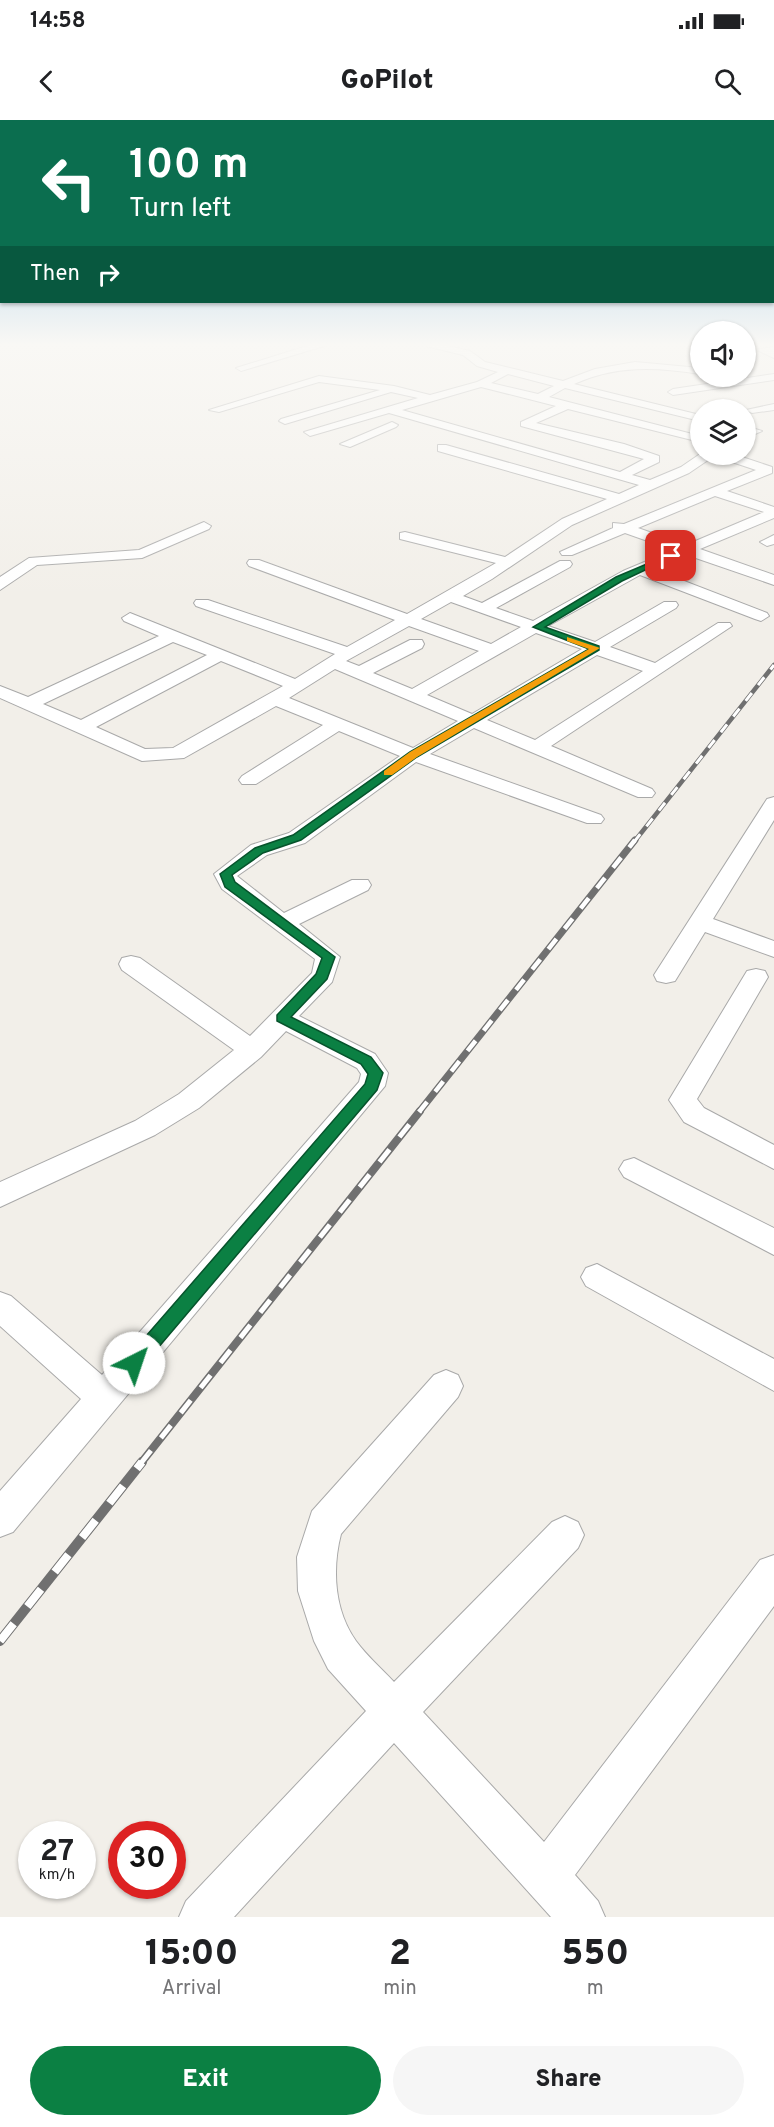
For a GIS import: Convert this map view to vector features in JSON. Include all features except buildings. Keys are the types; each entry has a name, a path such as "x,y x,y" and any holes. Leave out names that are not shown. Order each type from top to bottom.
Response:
{"street":[{"path":"310,432 318,430"},
{"path":"346,444 376,430"},
{"path":"460,430 652,484"},
{"path":"501,442 533,430"},
{"path":"545,430 617,447 655,459 621,476"},
{"path":"569,436 586,430"},
{"path":"575,463 665,430 690,436"},
{"path":"442,448 621,499"},
{"path":"756,458 766,453"},
{"path":"516,469 550,456"},
{"path":"0,691 142,755 177,753 275,699 341,657 412,620 583,514 621,499 692,465"},
{"path":"484,608 566,558 625,528 768,470 756,465"},
{"path":"716,492 774,512"},
{"path":"414,695 639,569 774,512"},
{"path":"583,514 774,580"},
{"path":"0,585 20,568 34,561 142,554 204,526"},
{"path":"405,536 508,562"},
{"path":"254,563 494,651"},
{"path":"639,569 761,616"},
{"path":"451,597 657,670"},
{"path":"202,603 341,657 359,673 645,793"},
{"path":"0,1195 145,1128 189,1101 252,1050 322,976 328,957 230,884 225,874 259,850 297,838 414,755 670,605"},
{"path":"130,618 297,686"},
{"path":"537,747 724,626"},
{"path":"30,703 172,636"},
{"path":"359,673 416,644"},
{"path":"82,727 220,655"},
{"path":"275,699 414,755 594,819"},
{"path":"249,780 338,724"},
{"path":"666,975 774,802"},
{"path":"283,923 360,885"},
{"path":"699,921 774,949"},
{"path":"131,964 252,1050"},
{"path":"756,977 683,1100 694,1114 774,1158"},
{"path":"0,1519 371,1086 375,1073 366,1061 282,1018"},
{"path":"634,1169 774,1242"},
{"path":"597,1276 774,1376"},
{"path":"0,1306 104,1398"},
{"path":"446,1386 325,1524 316,1557 317,1591 328,1627 342,1654 564,1904 774,1574"},
{"path":"202,1917 394,1712 565,1535"}],"railway":[{"path":"634,842 774,665"},
{"path":"419,1112 635,840"},
{"path":"141,1463 420,1111"},
{"path":"0,1641 142,1462"}],"slow traffic":[{"path":"388,773 414,755 596,648 570,639"}],"route":[{"path":"134,1363 371,1086 375,1073 366,1061 282,1018 322,976 328,957 230,884 225,874 259,850 297,838 414,755 596,648 538,627 619,579 671,556"}]}
